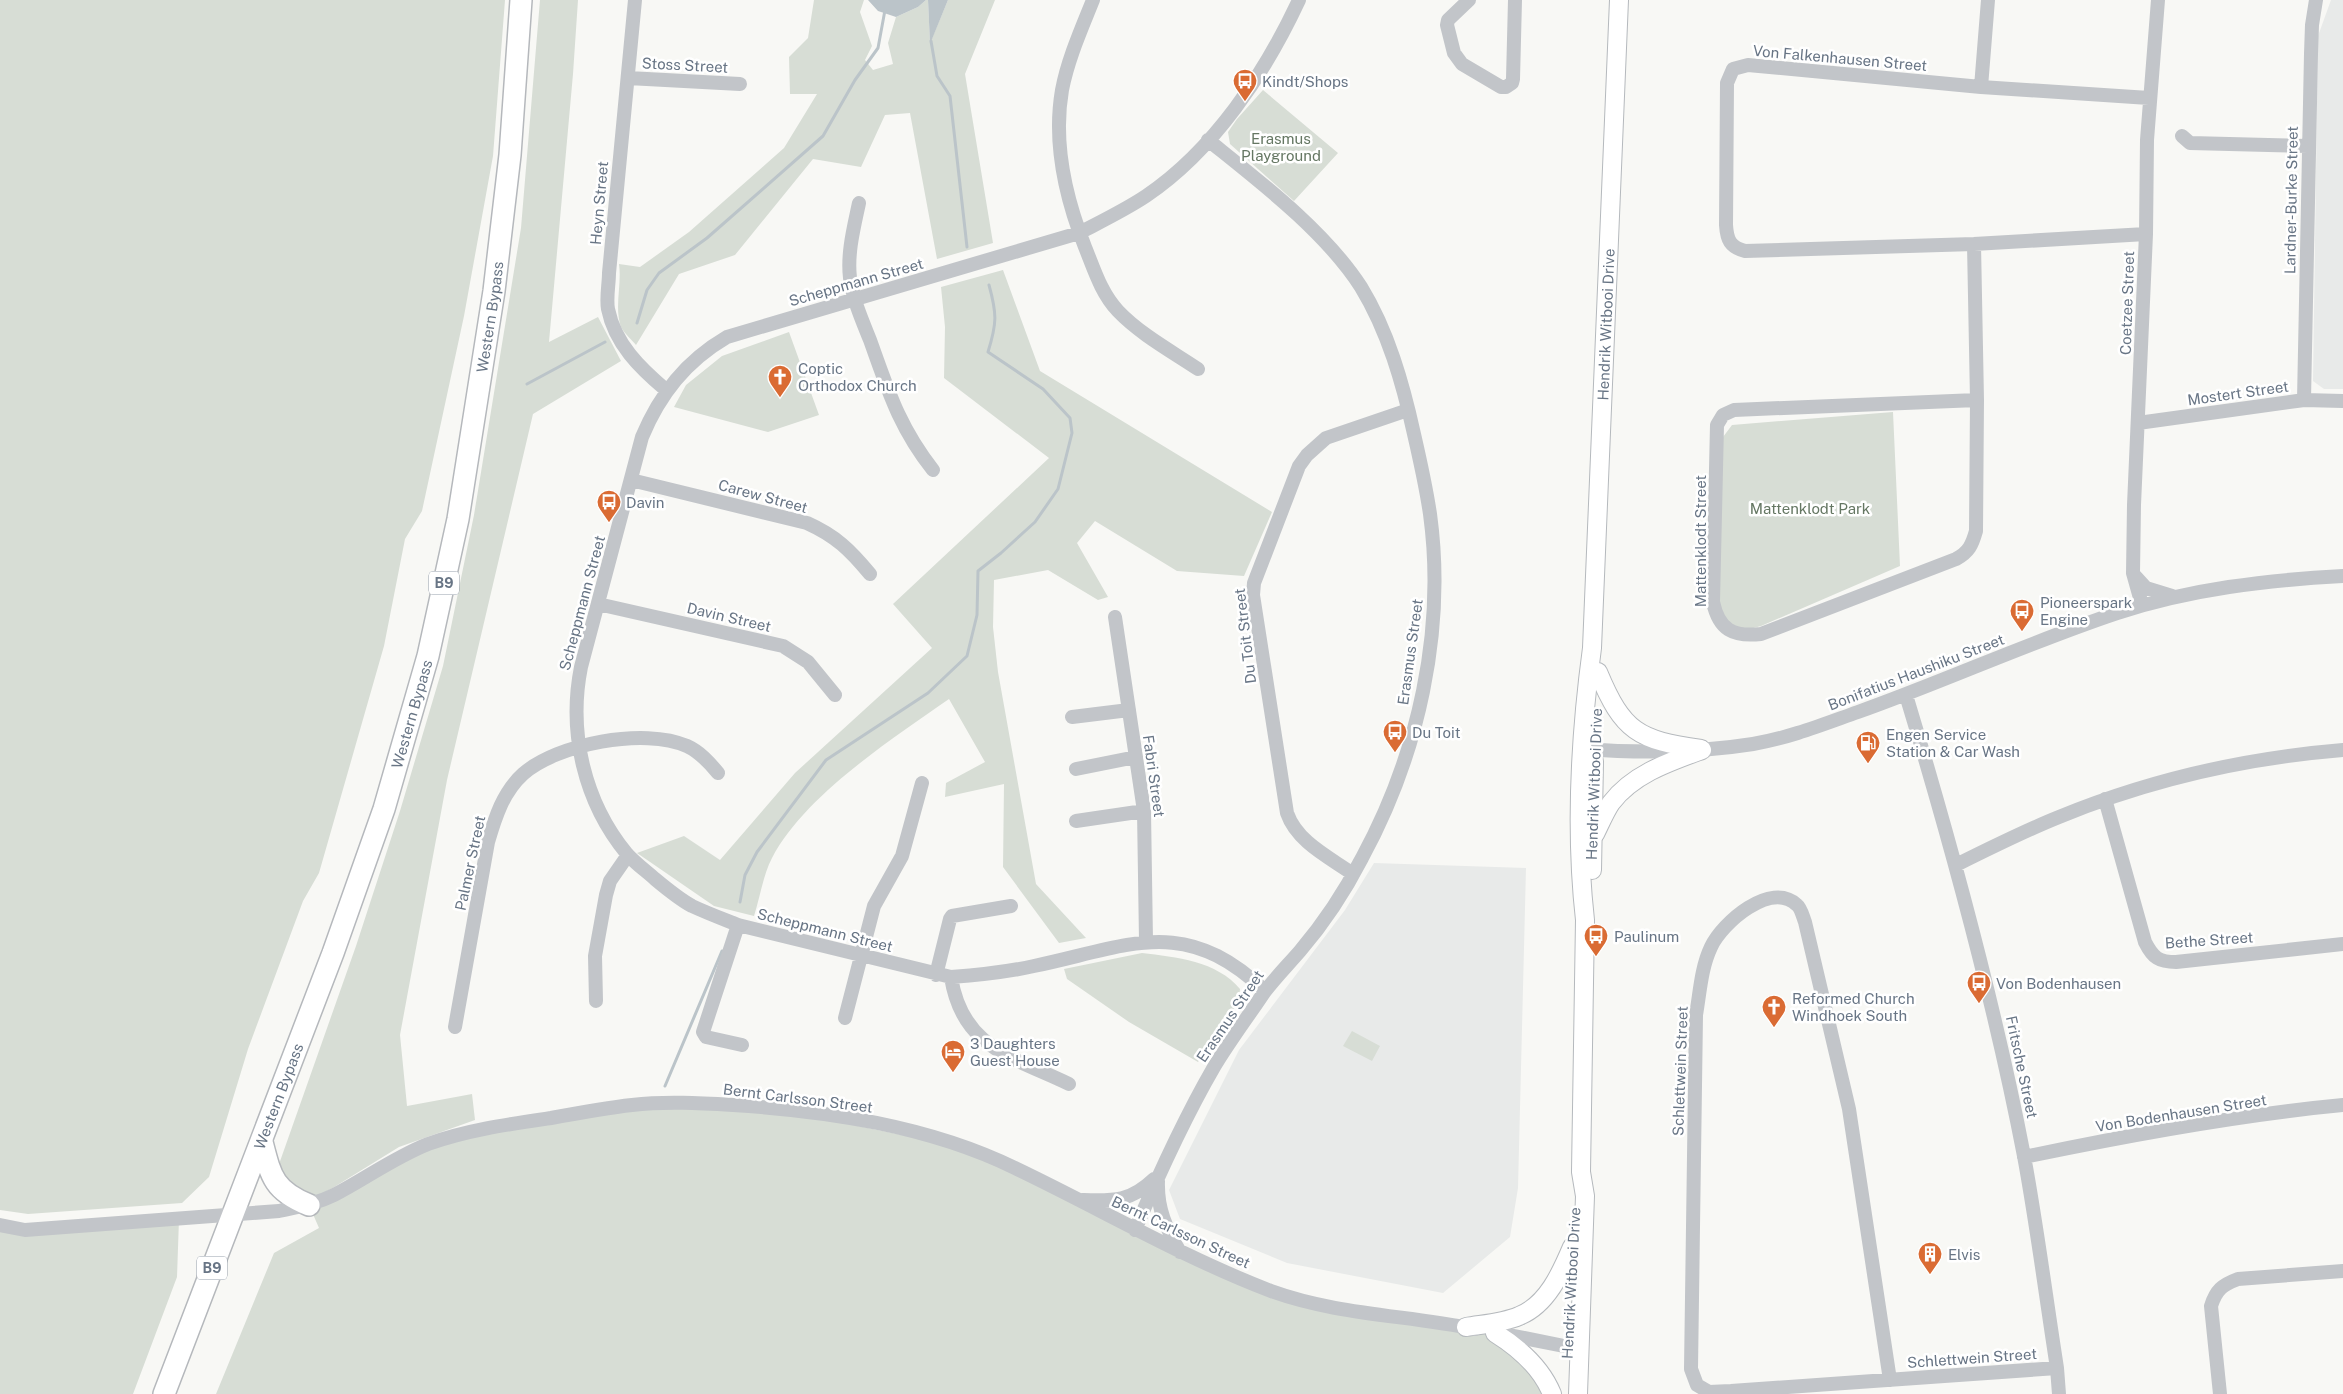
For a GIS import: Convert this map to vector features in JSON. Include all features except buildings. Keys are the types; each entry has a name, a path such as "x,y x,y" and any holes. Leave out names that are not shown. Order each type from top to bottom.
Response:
{"highway":[{"name":"Western Bypass","path":"164,1394 333,953 384,809 428,656 458,519 494,291 510,155 521,0"},
{"path":"262,1142 270,1173 280,1189 293,1199 309,1205"}],"main road":[{"name":"Hendrik Witbooi Drive","path":"1585,920 1591,884 1594,837 1586,692 1592,648 1619,0"},
{"name":"Hendrik Witbooi Drive","path":"1567,1394 1573,1348 1585,1196 1581,1172 1585,920 1581,883 1589,749 1598,672 1592,648"},
{"path":"1598,672 1618,713 1640,735 1666,744 1702,750"},
{"path":"1594,837 1612,803 1629,786 1647,772 1702,750"},
{"name":"Hendrik Witbooi Drive","path":"1578,1394 1573,1348 1572,1247 1575,1195 1581,1172"},
{"path":"1466,1327 1506,1320 1530,1310 1540,1302 1556,1280 1572,1247"},
{"path":"1495,1333 1527,1356 1541,1373 1552,1394"}],"street":[{"name":"Heyn Street","path":"635,0 609,273 608,307 612,322 630,356 640,368 666,390"},
{"path":"1093,0 1069,63 1060,114 1062,159 1080,233 1097,278 1107,297 1118,311 1136,327 1198,369"},
{"name":"Scheppmann Street","path":"1265,991 1247,974 1218,956 1190,946 1146,941 1120,945 1034,966 987,974 951,977 936,975 738,925 691,906 668,890 628,855 610,830 595,798 578,746 575,716 577,688 642,437 654,410 666,390 685,368 708,348 727,337 1080,233 1124,210 1171,176 1208,140 1266,63 1299,0"},
{"path":"1468,0 1450,16 1447,25 1456,57 1462,64 1501,87 1506,87 1512,83 1513,79 1515,0"},
{"path":"1981,87 1988,0"},
{"name":"Coetzee Street","path":"2142,605 2133,573 2146,234 2149,98 2158,0"},
{"name":"Lardner-Burke Street","path":"2304,400 2308,146 2312,25 2316,0"},
{"name":"Von Falkenhausen Street","path":"2146,234 1974,244 1745,251 1734,248 1727,239 1726,225 1727,84 1733,69 1748,65 1981,87 2149,98"},
{"name":"Stoss Street","path":"628,78 740,84"},
{"path":"2182,136 2190,142 2308,146"},
{"name":"Erasmus Street","path":"1135,1230 1158,1175 1214,1068 1265,991 1315,932 1354,874 1384,814 1412,735 1427,667 1434,612 1435,580 1430,514 1408,410 1386,338 1361,287 1318,235 1255,178 1208,140"},
{"path":"859,203 851,243 850,262 850,278 855,300 905,430 933,470"},
{"name":"Mattenklodt Street","path":"1974,244 1978,400 1976,531 1967,553 1956,559 1761,634 1735,633 1721,623 1713,602 1718,425 1723,414 1734,410 1978,400"},
{"name":"Mostert Street","path":"2138,423 2304,400 2343,401"},
{"name":"Du Toit Street","path":"1354,874 1307,842 1297,832 1287,813 1253,595 1254,583 1299,466 1307,455 1326,438 1408,410"},
{"name":"Carew Street","path":"631,480 807,523 828,533 841,543 870,574"},
{"path":"2133,573 2146,588 2177,598"},
{"path":"2116,613 2130,594 2133,573"},
{"name":"Bonifatius Haushiku Street","path":"1589,749 1667,752 1702,750 1778,739 1906,695 2116,613 2142,605 2260,582 2343,576"},
{"name":"Davin Street","path":"598,604 783,646 808,662 835,694"},
{"name":"Fabri Street","path":"1115,617 1144,810 1146,941"},
{"name":"Fritsche Street","path":"1906,695 1956,865 1998,1029 2024,1157 2057,1368 2059,1394"},
{"path":"1072,717 1129,710"},
{"name":"Palmer Street","path":"455,1026 488,842 494,819 503,800 521,776 535,764 548,757 578,746 637,739 678,742 704,756 718,773"},
{"path":"1956,865 2023,832 2105,800 2243,762 2343,750"},
{"path":"1076,769 1136,757"},
{"path":"845,1018 879,895 902,856 922,783"},
{"name":"Bethe Street","path":"2105,800 2145,942 2152,956 2162,962 2176,962 2343,944"},
{"path":"1076,822 1144,810"},
{"path":"596,1002 595,956 606,895 610,881 628,855"},
{"name":"Schlettwein Street","path":"1890,1380 1849,1109 1805,922 1798,905 1785,897 1766,898 1746,909 1727,926 1712,945 1705,961 1698,1006 1691,1368 1697,1385 1709,1392 1890,1380 2057,1368"},
{"path":"936,975 952,916 1011,906"},
{"path":"738,925 703,1032 706,1037 742,1045"},
{"path":"951,977 957,1004 974,1033 989,1046 1069,1084"},
{"name":"Bernt Carlsson Street","path":"0,1225 25,1230 231,1216 309,1205 331,1197 402,1156 425,1145 450,1137 519,1123 634,1104 697,1103 765,1107 837,1116 910,1131 961,1147 1013,1166 1180,1252 1273,1292 1314,1304 1387,1317 1466,1327 1573,1348"},
{"name":"Von Bodenhausen Street","path":"2024,1157 2077,1146 2249,1117 2343,1106"},
{"path":"1076,1199 1118,1200 1142,1190 1158,1175"},
{"path":"1158,1175 1160,1215 1180,1252"},
{"path":"2220,1394 2211,1306 2215,1294 2223,1284 2238,1280 2343,1271"}],"shaded area":[{"path":"868,0 926,0 918,7 896,17 878,11"},
{"path":"928,0 948,0 930,44"},
{"path":"2331,0 2343,0 2343,389 2324,389 2313,381 2318,36"},
{"path":"1374,863 1526,868 1518,1188 1510,1237 1443,1293 1287,1263 1180,1219 1169,1190 1239,1050 1345,910"}],"green space":[{"path":"0,0 505,0 493,156 464,316 422,511 405,539 384,646 319,873 303,901 248,1049 209,1177 182,1203 28,1214 0,1210"},
{"path":"540,0 578,0 549,342 598,317 621,361 533,414 447,780 400,1035 407,1106 472,1094 475,1120 399,1147 313,1198 290,1189 278,1167 356,946 400,811 443,666 474,515 521,228"},
{"path":"814,0 864,0 860,12 872,46 865,60 873,70 893,64 888,43 896,17 928,0 930,43 948,0 995,0 965,74 993,243 937,259 910,113 885,115 861,167 813,159 735,255 679,274 636,345 622,329 619,319 619,264 640,267 689,232 784,148 817,94 790,94 789,57 808,38"},
{"name":"Erasmus Playground","path":"1263,90 1338,153 1294,201 1230,144 1228,132"},
{"path":"1003,270 1040,371 1272,512 1244,576 1177,571 1095,521 1077,543 1108,597 1098,600 1048,570 994,580 993,627 998,672 1036,884 1086,938 1059,943 1003,867 1004,784 945,797 946,783 985,762 949,699 877,750 827,791 806,812 787,835 772,858 754,916 714,906 637,853 684,836 720,860 795,773 932,648 893,604 1049,458 944,378 945,327 941,287"},
{"path":"789,332 819,415 768,432 674,407 686,385 722,356"},
{"name":"Mattenklodt Park","path":"1893,412 1900,566 1761,626 1735,633 1718,605 1723,437 1732,425"},
{"path":"1142,953 1168,956 1208,966 1220,972 1240,989 1230,1017 1198,1062 1129,1022 1067,979 1064,969"},
{"path":"1352,1031 1380,1046 1372,1061 1343,1046"},
{"path":"634,1104 765,1107 961,1147 1273,1292 1495,1333 1552,1394 216,1394 274,1253 319,1228 309,1205 425,1145"},
{"path":"179,1219 177,1277 133,1394 0,1394 0,1225"}],"waterway":[{"path":"637,323 647,290 659,273 707,238 823,136 855,80 878,48 885,10"},
{"path":"931,41 937,76 950,96 967,247"},
{"path":"740,902 745,875 757,852 826,760 928,693 967,656 977,615 978,571 1035,522 1058,489 1072,433 1070,418 1043,389 988,352 995,318 989,285"},
{"path":"527,384 605,342"},
{"path":"665,1086 722,951"}],"place":[{"name":"Kindt/Shops","path":"1245,102"},
{"name":"Coptic Orthodox Church","path":"780,398"},
{"name":"Davin","path":"609,523"},
{"name":"Pioneerspark Engine","path":"2022,632"},
{"name":"Du Toit","path":"1395,753"},
{"name":"Engen Service Station & Car Wash","path":"1868,764"},
{"name":"Paulinum","path":"1596,957"},
{"name":"Von Bodenhausen","path":"1979,1004"},
{"name":"Reformed Church Windhoek South","path":"1774,1028"},
{"name":"3 Daughters Guest House","path":"953,1073"},
{"name":"Elvis","path":"1930,1275"}]}
